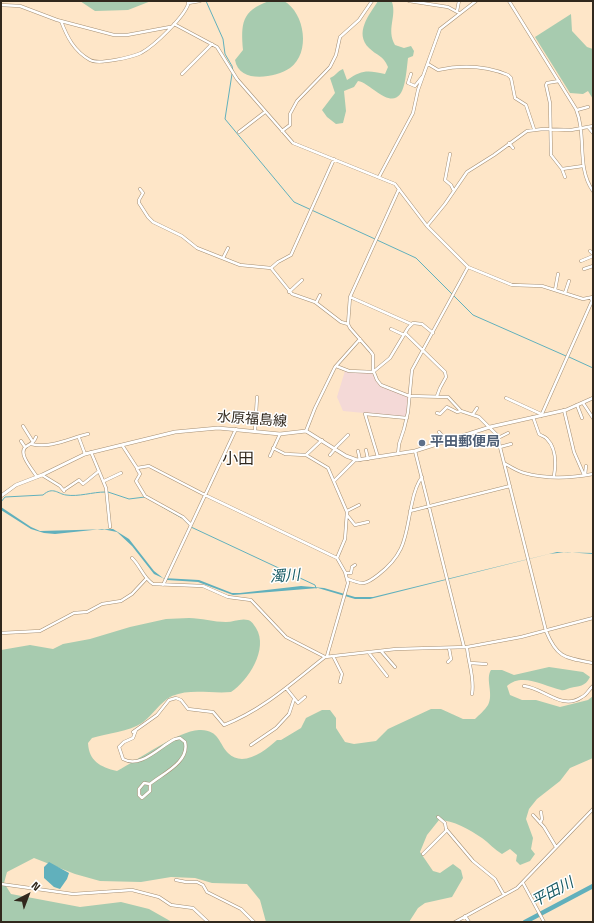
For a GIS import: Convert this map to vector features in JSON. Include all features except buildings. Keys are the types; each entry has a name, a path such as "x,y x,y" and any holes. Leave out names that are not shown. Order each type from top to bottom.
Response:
{"main road":[{"name":"水原福島線","path":"1,496 16,485 42,476 85,454 197,428 236,429 280,434 306,431 355,460 360,460 415,451 490,427 564,410 593,398"}],"street":[{"path":"61,21 70,43 92,61 118,60 140,53 174,24 189,2 200,1"},
{"path":"282,131 290,125 290,114 297,101 330,67 336,55 340,37 360,20 372,1"},
{"path":"409,1 448,7 458,12"},
{"path":"458,12 459,1"},
{"path":"379,177 413,114 422,77 440,29 458,12 476,1"},
{"path":"509,1 577,110 582,128 583,166 585,177 593,191"},
{"path":"1,4 20,6 61,21 114,35 127,35 170,27"},
{"path":"174,24 212,44 220,50 237,80 293,143 393,182 427,226 468,267 512,285 539,286 583,298 592,298 541,415 506,398"},
{"path":"182,74 212,44"},
{"path":"428,64 436,70 458,67 475,68 508,75 511,78 515,98 526,105 534,129"},
{"path":"411,74 408,83 415,86 422,77"},
{"path":"559,81 546,84 550,103 549,129 551,155 562,169 565,177"},
{"path":"577,110 588,107"},
{"path":"239,132 265,112"},
{"path":"427,226 467,172 527,131 534,129 582,128 593,126"},
{"path":"588,127 593,133"},
{"path":"509,143 513,148"},
{"path":"450,154 445,180 452,185 454,191"},
{"path":"140,189 142,193 138,200 139,204 153,222 182,236 204,251 240,265 271,268 278,262 292,255 334,159"},
{"path":"562,169 583,166"},
{"path":"348,324 350,297 399,189"},
{"path":"224,258 228,248"},
{"path":"581,261 593,255 590,251"},
{"path":"278,256 278,262"},
{"path":"584,269 593,266"},
{"path":"398,454 399,444 407,418 412,370 424,351 432,333 468,267"},
{"path":"271,268 289,292 316,303 341,322 348,324 373,356 373,372 381,385 409,396 448,397 460,411"},
{"path":"555,290 558,274"},
{"path":"289,292 302,280"},
{"path":"565,293 569,282"},
{"path":"316,303 320,295"},
{"path":"350,297 412,325 422,324 432,333"},
{"path":"336,366 349,371 373,372 390,358 404,334 412,325"},
{"path":"391,328 404,334 424,351 446,375 438,396"},
{"path":"306,431 315,408 336,366 360,339"},
{"path":"255,431 257,398"},
{"path":"583,403 593,418"},
{"path":"577,405 582,418"},
{"path":"437,412 440,414 447,407 457,412 460,411 473,414 479,417 490,427 498,438 546,631 556,651 569,658 593,662"},
{"path":"473,414 477,408"},
{"path":"564,410 574,452 585,475"},
{"path":"378,457 364,414 407,418"},
{"path":"533,418 539,434 547,438 554,452 556,462 554,476"},
{"path":"23,426 32,443 36,445 59,443 88,434"},
{"path":"163,585 236,429"},
{"path":"439,432 447,441"},
{"path":"270,456 280,434"},
{"path":"498,438 508,434"},
{"path":"330,455 348,435"},
{"path":"36,437 32,443 26,447 23,454 37,478"},
{"path":"79,438 85,454"},
{"path":"21,440 26,447"},
{"path":"306,455 322,440"},
{"path":"500,447 511,444"},
{"path":"122,445 140,474 136,481 142,494 182,517 191,525"},
{"path":"273,448 285,454 306,455 326,466 347,513 355,525 368,522"},
{"path":"366,450 368,459"},
{"path":"358,451 360,460"},
{"path":"415,451 446,576 470,663 470,674 474,681 472,694"},
{"path":"91,452 106,488 110,527"},
{"path":"334,481 355,460"},
{"path":"504,463 524,473 575,477 593,474"},
{"path":"133,732 157,715 173,698 179,698 188,709 213,712 224,725 254,712 326,656 346,592 348,579 337,558 205,496 148,466 137,468"},
{"path":"585,475 586,466"},
{"path":"42,476 64,490 79,480 83,484 99,471"},
{"path":"104,481 121,473"},
{"path":"348,579 364,584 391,565 403,547 416,485 422,477"},
{"path":"410,511 510,486"},
{"path":"347,513 359,506"},
{"path":"337,558 345,539 347,513"},
{"path":"132,558 137,562 146,579 152,584 203,586 228,597 251,600 286,637 326,656 381,651 465,647 546,631 593,618"},
{"path":"346,573 351,573 352,567 355,564"},
{"path":"1,633 40,631 74,613 87,612 102,604 121,601 132,594 146,579"},
{"path":"448,662 451,659 449,648"},
{"path":"381,651 395,667"},
{"path":"369,652 387,676"},
{"path":"333,656 342,674 340,682"},
{"path":"470,663 486,664"},
{"path":"524,686 533,688 561,701 568,702 582,698 593,686"},
{"path":"286,688 299,703 305,697"},
{"path":"251,745 276,728 289,714 294,699"},
{"path":"136,730 133,738 124,742 119,747 123,759 130,762 142,760 175,739 180,738 185,742 185,750 178,762 150,784 144,783 140,787 139,795 142,798 150,791 150,784"},
{"path":"455,922 523,883 593,808"},
{"path":"540,812 542,819 540,823"},
{"path":"534,815 556,847"},
{"path":"438,817 445,823 447,830 473,861 494,879 504,895"},
{"path":"423,854 447,830"},
{"path":"176,880 197,882 203,885 208,893 241,909 254,922"},
{"path":"523,883 544,922"},
{"path":"1,884 73,894 132,890 159,897 170,905 193,908 208,922"},
{"path":"465,916 469,922"}],"shaded area":[{"path":"345,371 372,373 380,385 408,397 406,417 343,411 337,397"}],"green space":[{"path":"80,1 151,1 128,10 95,11"},
{"path":"269,1 284,1 297,14 303,33 301,53 297,61 283,72 267,76 250,76 243,73 238,68 235,60 243,50 243,26 248,14 253,9"},
{"path":"378,1 392,2 393,13 391,34 395,45 404,48 411,46 414,51 413,56 408,58 402,92 398,97 392,98 384,96 364,83 358,81 354,87 344,91 346,111 343,123 336,124 327,117 322,110 335,93 330,78 343,69 347,80 357,74 365,72 385,74 388,67 382,58 369,48 363,36 364,24"},
{"path":"571,14 572,31 587,47 593,49 593,99 588,91 583,94 570,93 535,37"},
{"path":"189,618 226,622 245,620 252,622 259,636 260,645 255,664 250,672 231,692 186,692 172,696 160,705 146,720 137,726 92,738 88,743 89,749 93,759 96,762 117,771 180,735 199,730 206,730 215,734 228,753 234,757 240,759 247,758 260,753 277,740 281,740 301,728 306,718 322,710 330,710 336,718 336,728 345,742 354,744 376,741 388,729 431,709 441,709 463,719 475,719 485,709 490,701 489,674 491,670 502,670 514,675 549,667 583,672 590,677 584,684 563,690 533,681 519,680 507,686 510,695 522,700 536,700 560,707 588,700 593,696 593,758 570,768 560,781 537,799 529,809 526,819 533,838 531,849 535,854 530,861 520,865 516,861 517,855 510,849 502,854 482,838 467,829 444,820 439,820 427,835 420,852 433,871 440,873 453,864 461,870 463,878 452,897 425,903 418,908 409,922 266,922 260,900 247,884 212,883 195,878 171,877 141,882 100,881 75,874 34,858 7,872 4,883 11,894 80,907 121,902 149,909 172,922 1,922 1,650 30,645 53,649 63,644 90,639 130,627 166,619"}],"water":[{"path":"1,507 31,527 40,531 98,529 55,534 44,533 31,529 1,510"},
{"name":"濁川","path":"103,529 113,529 129,539 154,571 163,578 199,580 232,593 301,586 324,588 355,597 373,597 557,552 564,552 549,554 370,599 355,599 318,588 233,595 198,582 167,580 154,574 132,546 117,532"},
{"path":"571,552 593,553 593,554"},
{"path":"49,862 69,873 60,889 54,887 44,878 44,867"}],"waterway":[{"path":"206,1 223,39 225,54 232,66 233,71"},
{"path":"232,74 225,119 294,202 375,239"},
{"path":"377,240 416,258 473,315 566,356"},
{"path":"569,357 593,368"},
{"path":"1,502 5,497 43,495 50,491 71,495 105,492"},
{"path":"108,492 129,499 145,497"},
{"path":"161,506 182,518 191,527 315,585 316,588"},
{"name":"平田川","path":"525,922 593,886"}],"place":[{"name":"平田郵便局","path":"422,443"}],"district":[{"name":"小田","path":"238,460"}]}
